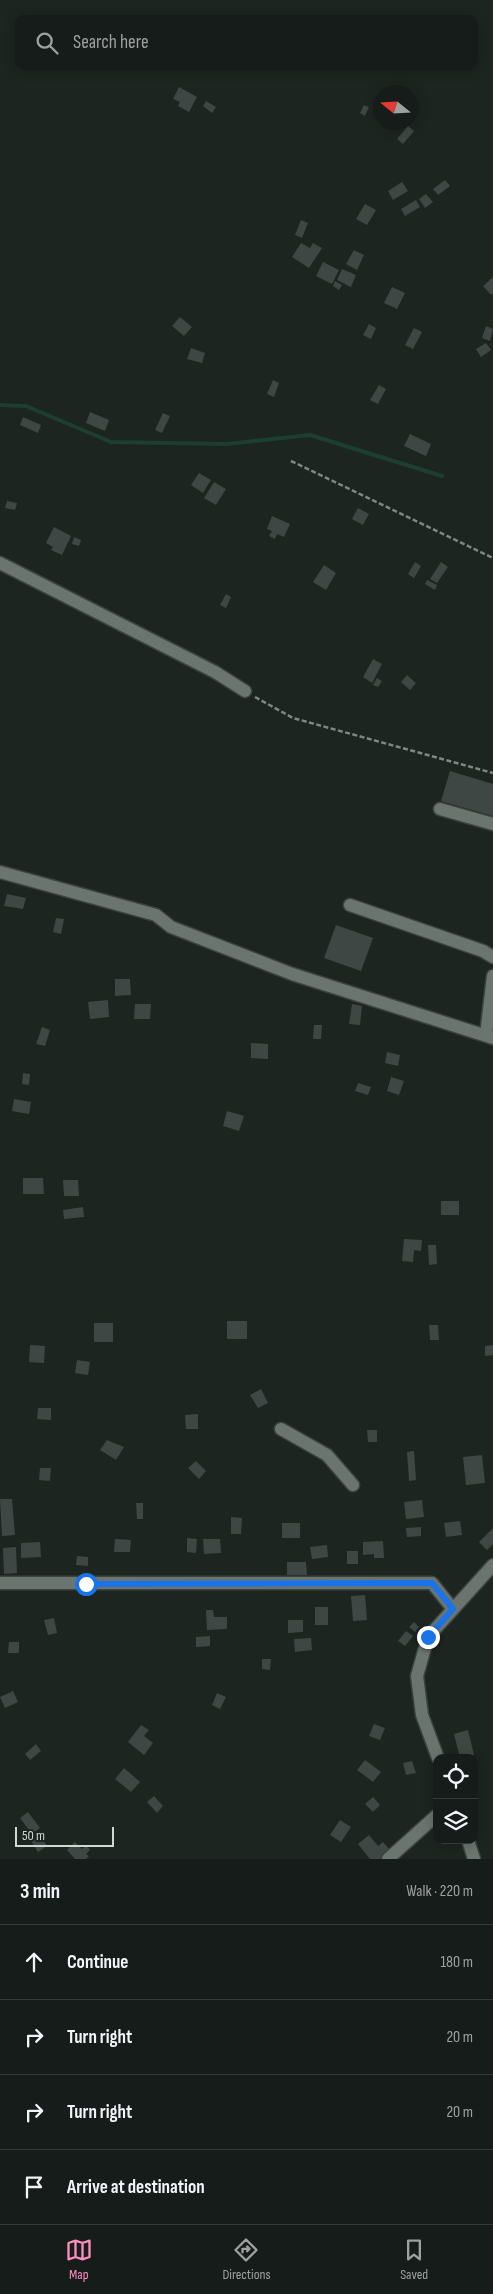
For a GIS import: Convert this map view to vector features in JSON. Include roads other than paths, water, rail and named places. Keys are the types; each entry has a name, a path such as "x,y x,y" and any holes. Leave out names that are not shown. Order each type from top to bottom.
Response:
{"street":[{"path":"0,563 215,672 245,691"},
{"path":"440,809 493,824"},
{"path":"0,872 156,915 171,927 292,974 490,1036 493,976"},
{"path":"350,905 483,951 493,957"},
{"path":"281,1429 327,1455 353,1485"},
{"path":"437,1754 422,1715 417,1676 428,1637 493,1566"},
{"path":"0,1583 432,1583 453,1609"},
{"path":"388,1859 433,1819"},
{"path":"469,1844 474,1859"}],"waterway":[{"path":"0,405 26,406 111,442 227,444 310,435 442,476"}]}
